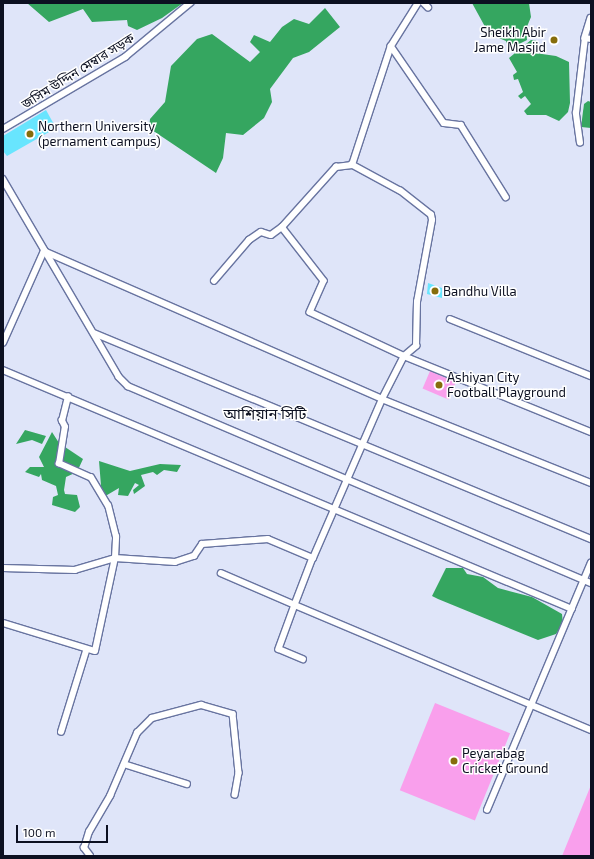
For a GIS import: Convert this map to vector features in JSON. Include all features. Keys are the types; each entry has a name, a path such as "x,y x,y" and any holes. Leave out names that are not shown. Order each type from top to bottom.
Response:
{"street":[{"name":"জসিম উদ্দিন মেম্বার সড়ক","path":"3,129 125,57 190,3"},
{"path":"352,165 391,46 418,3"},
{"path":"580,143 576,113 591,18"},
{"path":"391,46 444,123 462,125 506,196"},
{"path":"214,281 249,240 261,232 270,235 282,227 336,167 352,165 400,191 431,215 417,302 416,346 404,356 382,399 363,446 313,558 278,649 303,660"},
{"path":"3,179 44,251 128,386 591,583"},
{"path":"282,227 324,281 310,312 404,356 591,432"},
{"path":"3,343 44,251"},
{"path":"44,251 382,399 591,483"},
{"path":"450,319 591,376"},
{"path":"94,333 591,540"},
{"path":"3,370 572,608"},
{"path":"3,623 86,651 95,651 115,558 116,537 108,506 96,484 78,470 58,464 65,427 62,421 68,397"},
{"path":"3,568 70,570 115,558 184,560 196,554 202,544 268,539 313,558"},
{"path":"487,810 591,563"},
{"path":"221,573 591,730"},
{"path":"61,732 86,651"},
{"path":"90,856 84,848 88,832 124,764 137,733 152,718 201,705 225,709 236,719 239,773 235,795"},
{"path":"124,764 187,784"}],"shaded area":[{"path":"27,3 183,3 162,18 137,30 128,26 127,20 92,22 83,9 49,22"},
{"path":"472,3 529,3 531,17 526,29 527,40 509,49 506,41 489,34"},
{"path":"325,8 340,27 309,52 293,58 270,89 272,102 264,118 243,135 226,133 223,158 216,173 149,128 150,119 165,102 171,66 197,39 212,34 250,62 260,52 250,42 254,35 270,42 282,27 294,19 309,24"},
{"path":"531,40 537,41 538,46 535,53 556,56 569,62 570,103 568,112 559,121 546,115 527,115 524,111 531,104 525,96 521,99 518,96 523,92 518,79 514,80 513,75 517,72 509,58"},
{"path":"588,101 591,102 591,128 581,127 584,104"},
{"name":"Ashiyan City Football Playground","path":"430,371 456,382 448,399 423,388"},
{"path":"25,430 46,436 42,444 32,440 16,444"},
{"path":"52,432 59,443 83,459 77,472 66,477 64,490 65,494 77,495 80,507 75,512 52,505 53,497 58,495 56,486 42,480 41,474 39,477 25,472 30,467 44,467 39,457"},
{"path":"99,461 130,471 160,464 181,465 177,472 164,470 157,475 153,472 141,475 145,486 134,494 133,490 139,485 135,483 128,496 118,495 119,488 102,498"},
{"path":"446,568 463,568 467,574 483,577 498,588 532,597 562,614 563,624 556,634 538,640 438,599 432,596"},
{"name":"Peyarabag Cricket Ground","path":"435,703 510,733 475,820 400,790"},
{"path":"591,785 591,856 562,856"}],"building":[{"name":"Northern University (pernament campus)","path":"46,110 56,128 7,156 3,151 3,136"},
{"name":"Bandhu Villa","path":"428,283 442,288 442,298 427,294"}],"place":[{"name":"Sheikh Abir Jame Masjid","path":"554,40"},
{"name":"Northern University (pernament campus)","path":"30,134"},
{"name":"Bandhu Villa","path":"435,291"},
{"name":"Ashiyan City Football Playground","path":"439,385"},
{"name":"Peyarabag Cricket Ground","path":"454,761"}],"district":[{"name":"আশিয়ান সিটি","path":"265,414"}]}
